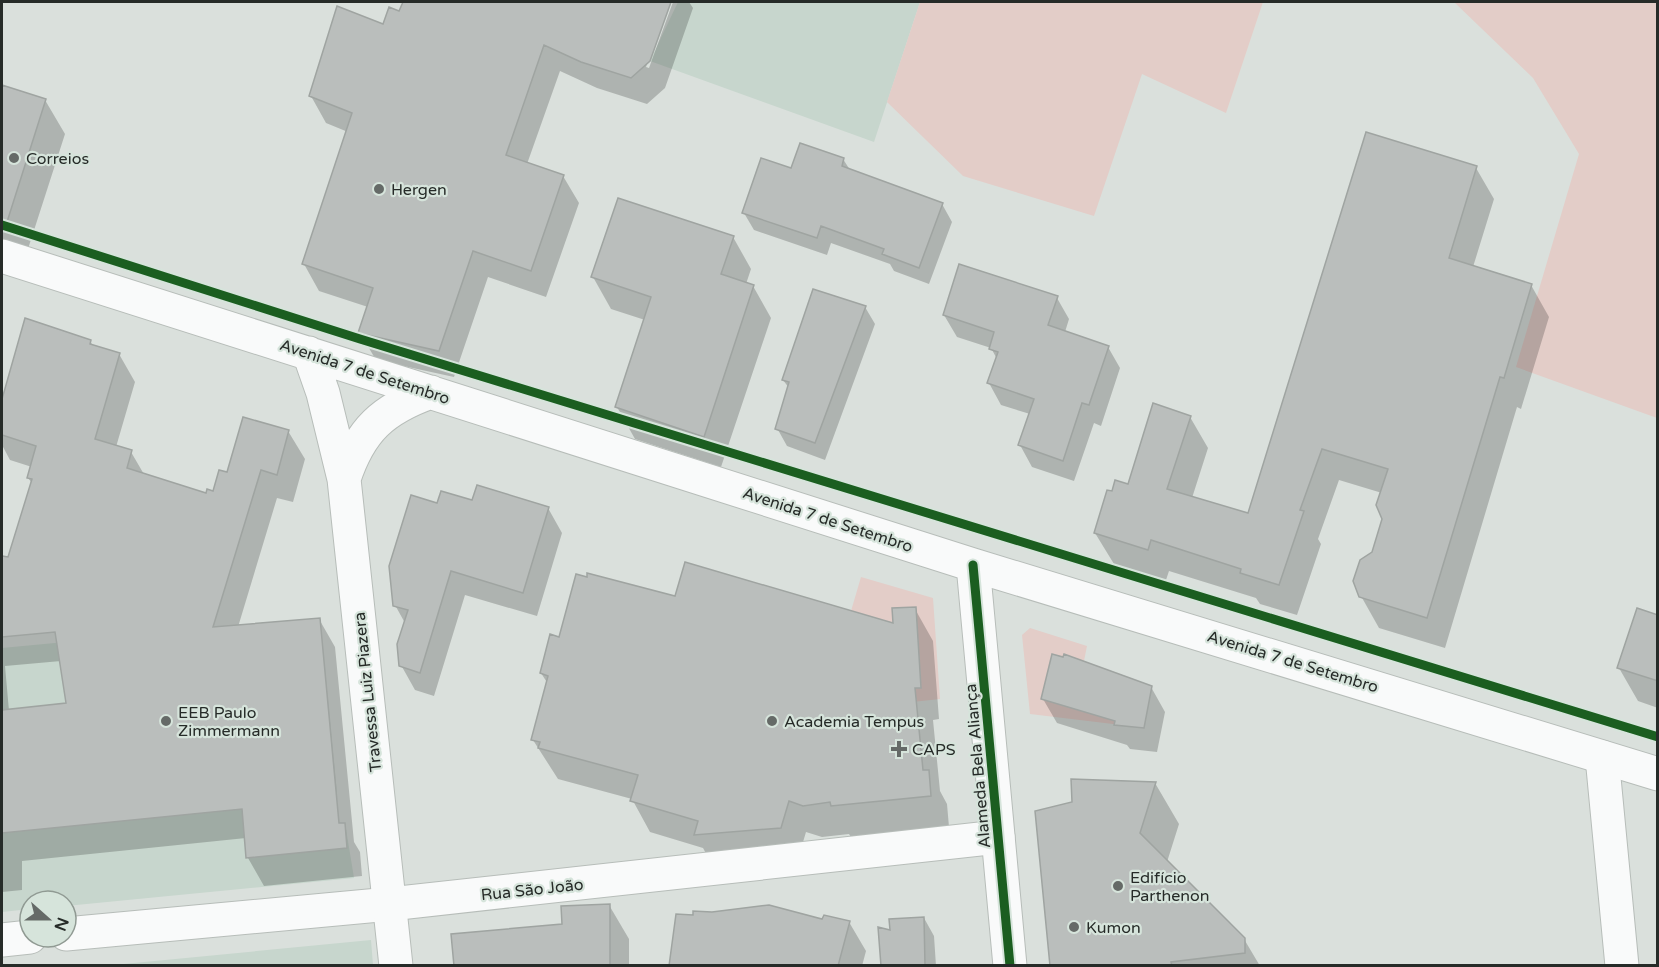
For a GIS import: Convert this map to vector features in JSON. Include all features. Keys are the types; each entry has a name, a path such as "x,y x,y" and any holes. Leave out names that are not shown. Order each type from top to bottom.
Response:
{"street":[{"name":"Avenida 7 de Setembro","path":"2,256 973,565 1658,774"},
{"name":"Travessa Luiz Piazera","path":"309,353 323,393 344,479 396,966"},
{"name":"Travessa Luiz Piazera","path":"344,479 352,455 365,434 382,416 405,401 431,392"},
{"name":"Alameda Bela Aliança","path":"973,565 1010,966"},
{"path":"1602,758 1622,966"},
{"name":"Rua São João","path":"78,933 390,904 998,837"},
{"path":"2,940 18,938"}],"shaded area":[{"path":"678,2 920,2 874,142 650,61"},
{"path":"920,2 1263,2 1226,113 1142,74 1094,216 963,176 887,102"},
{"path":"1454,2 1657,2 1657,418 1516,367 1579,154 1533,78"},
{"path":"861,577 933,598 940,699 875,706 851,611"},
{"name":"EEB Paulo Zimmermann","path":"320,618 337,794 331,794 334,824 345,823 354,878 78,905 78,889 18,889 18,910 2,912 2,648"},
{"path":"1030,628 1087,646 1084,661 1152,686 1138,727 1030,714 1022,635"},
{"path":"371,940 373,965 113,965"}],"building":[{"name":"Hergen","path":"403,2 671,2 650,61 631,78 581,62 544,45 506,155 564,175 531,271 473,251 439,351 358,333 373,288 302,264 352,113 309,96 337,6 383,24 389,7 399,11"},
{"name":"Correios","path":"2,85 46,99 7,222 2,222"},
{"path":"1366,132 1477,166 1449,258 1532,284 1504,378 1500,377 1427,618 1359,597 1353,581 1360,560 1372,552 1382,519 1376,505 1388,469 1322,449 1300,510 1304,511 1279,585 1240,573 1241,569 1151,540 1148,550 1094,533 1107,490 1112,491 1115,480 1128,484 1153,403 1191,416 1167,489 1248,513"},
{"path":"800,143 844,158 842,166 943,203 919,268 882,254 884,249 821,226 817,238 742,213 761,158 791,168"},
{"path":"618,198 734,236 721,274 754,285 704,437 615,407 651,297 591,277"},
{"path":"959,264 1058,296 1048,325 1109,346 1089,405 1082,403 1063,461 1018,445 1034,399 987,383 998,352 989,349 994,332 943,315"},
{"path":"813,289 866,306 815,443 775,429 789,382 782,380"},
{"path":"25,318 91,340 90,344 120,353 95,439 132,450 127,468 206,493 207,489 213,491 219,470 227,472 243,417 289,430 277,475 261,470 213,627 320,618 339,823 345,823 347,848 246,858 242,809 2,833 2,710 66,703 55,632 2,637 2,556 8,557 32,479 27,478 36,446 2,435 2,399"},
{"path":"477,485 549,507 523,593 451,571 420,673 399,666 397,644 408,610 393,606 389,566 411,495 437,503 441,491 472,500"},
{"path":"685,562 893,623 892,608 916,607 921,688 915,688 923,770 929,770 931,796 831,806 830,802 803,806 789,801 781,828 694,835 698,821 630,801 638,775 538,748 540,742 531,740 548,676 540,673 550,634 559,637 576,574 587,577 587,573 675,596"},
{"path":"1637,608 1658,615 1658,681 1617,668"},
{"path":"1052,654 1063,657 1064,654 1152,686 1144,728 1114,725 1115,721 1041,699"},
{"name":"Edifício Parthenon","path":"1071,779 1156,782 1140,833 1245,938 1245,953 1171,962 1172,966 1050,966 1035,811 1072,802"},
{"path":"610,904 610,966 454,966 451,934 562,924 561,906"},
{"path":"769,905 822,919 824,915 850,921 838,966 669,966 676,914 693,915 693,911 712,912"},
{"path":"924,917 925,966 881,966 878,927 890,930 889,919"}],"cycle path":[{"path":"2,225 360,339 1658,737"},
{"path":"973,565 1010,966"}],"place":[{"name":"Correios","path":"14,158"},
{"name":"Hergen","path":"379,189"},
{"name":"EEB Paulo Zimmermann","path":"166,721"},
{"name":"Academia Tempus","path":"772,721"},
{"name":"CAPS","path":"899,749"},
{"name":"Edifício Parthenon","path":"1118,886"},
{"name":"Kumon","path":"1074,927"}]}
